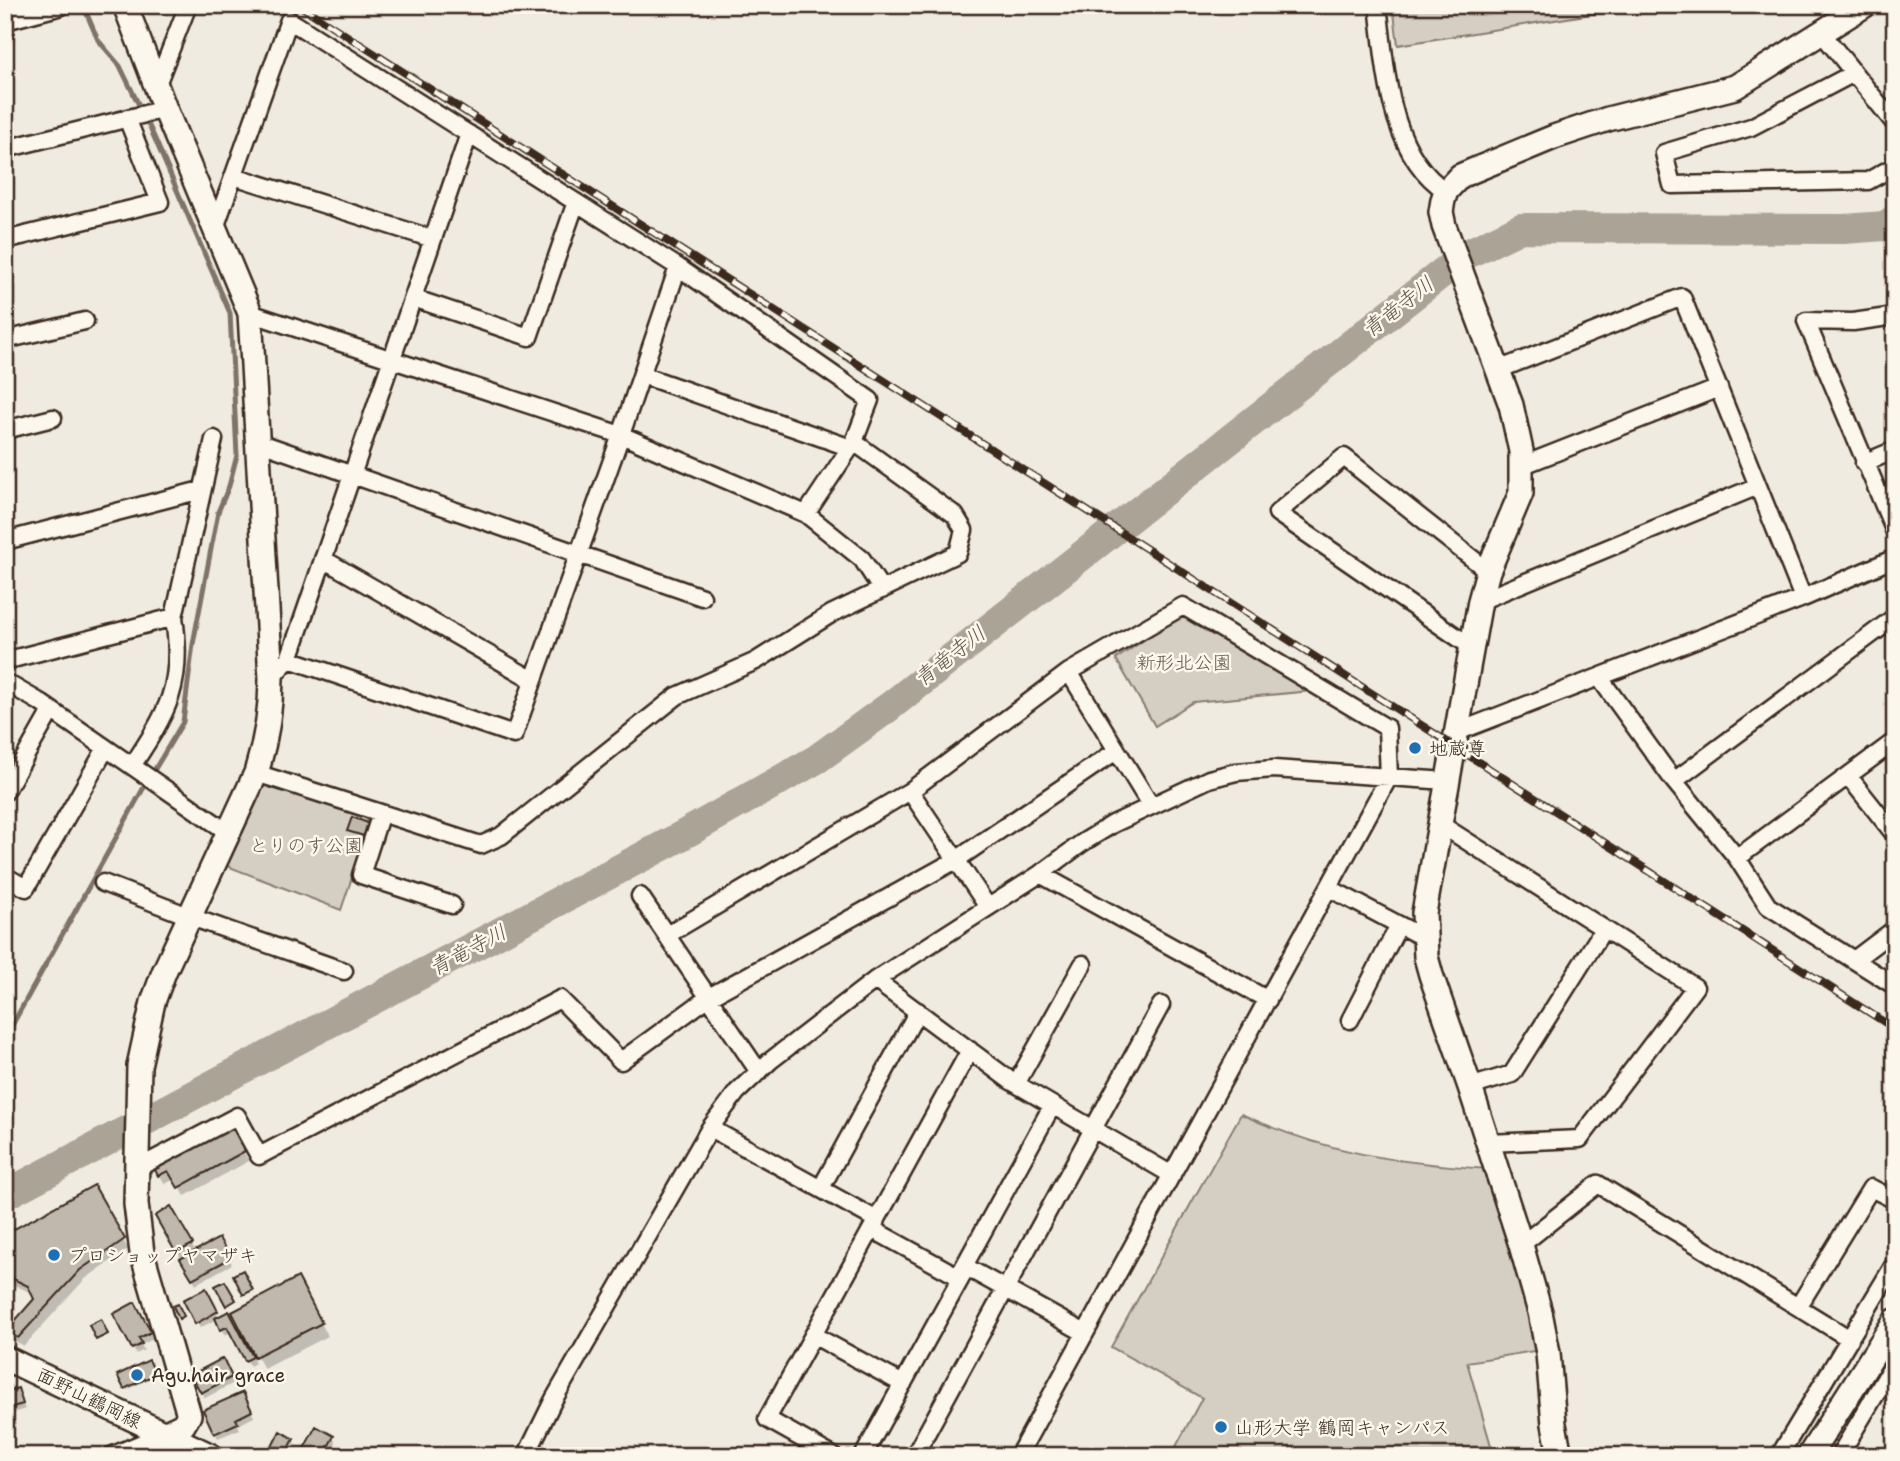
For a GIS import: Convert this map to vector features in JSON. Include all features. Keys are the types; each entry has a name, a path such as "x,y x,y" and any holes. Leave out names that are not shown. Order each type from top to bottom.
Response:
{"street":[{"path":"111,1456 183,1425 189,1415 142,1253 136,1204 139,1066 153,1002 164,972 257,773 268,731 271,678 250,313 164,109 125,5"},
{"path":"156,87 188,5"},
{"path":"1378,5 1397,124 1408,149 1423,172 1446,191"},
{"path":"1560,1456 1554,1424 1548,1353 1539,1312 1521,1245 1470,1087 1434,987 1424,938 1424,913 1480,601 1488,570 1521,493 1521,451 1511,405 1441,212 1446,191 1460,176 1554,137 1608,119 1735,87 1865,5"},
{"path":"5,21 62,6"},
{"path":"215,228 289,20 678,267 870,400 853,445 806,514"},
{"path":"1821,32 1895,124"},
{"path":"1854,73 1751,127 1664,153 1672,185 1868,181 1895,166"},
{"path":"5,149 164,109"},
{"path":"5,240 160,202 127,118"},
{"path":"271,678 289,659 468,134"},
{"path":"234,176 433,239"},
{"path":"413,298 529,337 576,202"},
{"path":"289,659 514,735 678,267"},
{"path":"1498,370 1682,297 1803,598"},
{"path":"250,313 621,435 806,514 862,559 882,590"},
{"path":"1895,316 1853,321 1806,321 1895,532"},
{"path":"5,340 85,321"},
{"path":"257,773 481,845 501,836 677,696 756,661 831,614 958,553 964,530 955,514 853,445 642,375"},
{"path":"1521,466 1719,388"},
{"path":"5,430 53,418"},
{"path":"132,766 162,721 170,702 178,643 174,617 214,439"},
{"path":"258,442 702,597"},
{"path":"1864,463 1895,450"},
{"path":"1473,648 1277,513 1345,457 1488,570"},
{"path":"1480,601 1758,486"},
{"path":"5,541 201,490"},
{"path":"1457,732 1803,598 1895,558"},
{"path":"323,559 533,680"},
{"path":"667,935 909,791 1069,672 1184,606 1387,728 1389,778 1018,1456"},
{"path":"5,661 174,617"},
{"path":"1674,781 1895,617"},
{"path":"1069,672 1152,806"},
{"path":"1600,677 1674,781 1737,858 1768,906 1895,986"},
{"path":"5,682 229,833"},
{"path":"5,792 51,711"},
{"path":"1737,858 1895,741"},
{"path":"5,876 26,888 106,748"},
{"path":"137,1158 237,1116 259,1156 560,999 621,1061 709,998 956,860 1116,751"},
{"path":"526,1456 554,1399 710,1128 737,1092 759,1072 875,980 1113,824 1209,779 1236,772 1274,769 1447,781"},
{"path":"1849,777 1895,835"},
{"path":"909,791 988,907"},
{"path":"381,813 361,875 452,905"},
{"path":"1440,824 1695,987 1580,1139 1488,1143"},
{"path":"1040,874 1268,1000"},
{"path":"103,883 191,918 344,971"},
{"path":"1329,887 1424,938"},
{"path":"640,896 759,1072"},
{"path":"1350,1020 1399,925"},
{"path":"1854,960 1895,929"},
{"path":"1470,1087 1512,1074 1603,930"},
{"path":"1016,1084 1083,964"},
{"path":"875,980 1016,1084 1172,1175"},
{"path":"920,1454 1006,1289 1161,1005"},
{"path":"821,1188 918,1011"},
{"path":"833,1456 767,1419 970,1050"},
{"path":"863,1456 1052,1106"},
{"path":"710,1128 821,1188 874,1224 961,1272 1006,1289 1085,1333"},
{"path":"1521,1245 1598,1184 1850,1339"},
{"path":"1798,1307 1871,1188 1895,1200"},
{"path":"1779,1456 1895,1262"},
{"path":"1809,1456 1895,1321"},
{"path":"813,1335 902,1384"},
{"name":"面野山鶴岡線","path":"5,1358 211,1456"},
{"path":"1839,1456 1895,1362"}],"green space":[{"path":"1393,5 1648,5 1398,45"},
{"name":"新形北公園","path":"1184,613 1312,691 1193,702 1155,726 1116,659"},
{"name":"とりのす公園","path":"271,782 362,813 366,818 367,833 341,910 227,866 264,785"},
{"path":"1241,1114 1302,1138 1362,1154 1489,1169 1540,1350 1467,1362 1494,1456 1171,1456 1202,1398 1111,1347"}],"building":[{"path":"352,817 368,823 364,836 347,831"},
{"path":"231,1125 245,1151 178,1188 168,1171 158,1176 154,1168"},
{"name":"プロショップヤマザキ","path":"94,1185 125,1239 80,1270 18,1338 6,1331 34,1299 28,1286 5,1275 5,1234"},
{"path":"171,1206 193,1244 176,1253 155,1216"},
{"path":"219,1238 231,1258 192,1279 180,1259"},
{"path":"243,1270 253,1290 243,1295 233,1275"},
{"path":"298,1277 322,1323 255,1357 232,1312"},
{"path":"225,1281 236,1300 226,1306 215,1286"},
{"path":"206,1288 218,1311 195,1324 183,1300"},
{"path":"135,1302 151,1332 139,1338 142,1344 132,1349 113,1314"},
{"path":"178,1304 184,1316 179,1319 173,1306"},
{"path":"229,1311 253,1357 245,1361 227,1327 220,1330 215,1318"},
{"path":"101,1319 108,1334 96,1340 89,1325"},
{"path":"223,1358 232,1377 201,1393 191,1375"},
{"name":"Agu.hair grace","path":"149,1360 156,1374 124,1389 117,1375"},
{"path":"18,1388 23,1404 5,1409 5,1392"},
{"path":"243,1392 252,1411 236,1419 238,1423 214,1434 203,1410"},
{"path":"316,1426 334,1436 323,1456 300,1456"},
{"path":"280,1431 294,1439 285,1456 267,1456"}],"waterway":[{"path":"5,1038 183,722 193,644 218,512 229,486 237,455 230,313 151,130 120,66 98,40 83,5"},
{"name":"青竜寺川","path":"5,1195 674,840 817,759 889,707 1465,255 1521,228 1844,229 1885,226 1895,219"}],"railway":[{"path":"299,5 1895,1029"}],"place":[{"name":"地蔵尊","path":"1415,748"},
{"name":"プロショップヤマザキ","path":"54,1255"},
{"name":"Agu.hair grace","path":"137,1375"},
{"name":"山形大学 鶴岡キャンパス","path":"1221,1427"}]}
